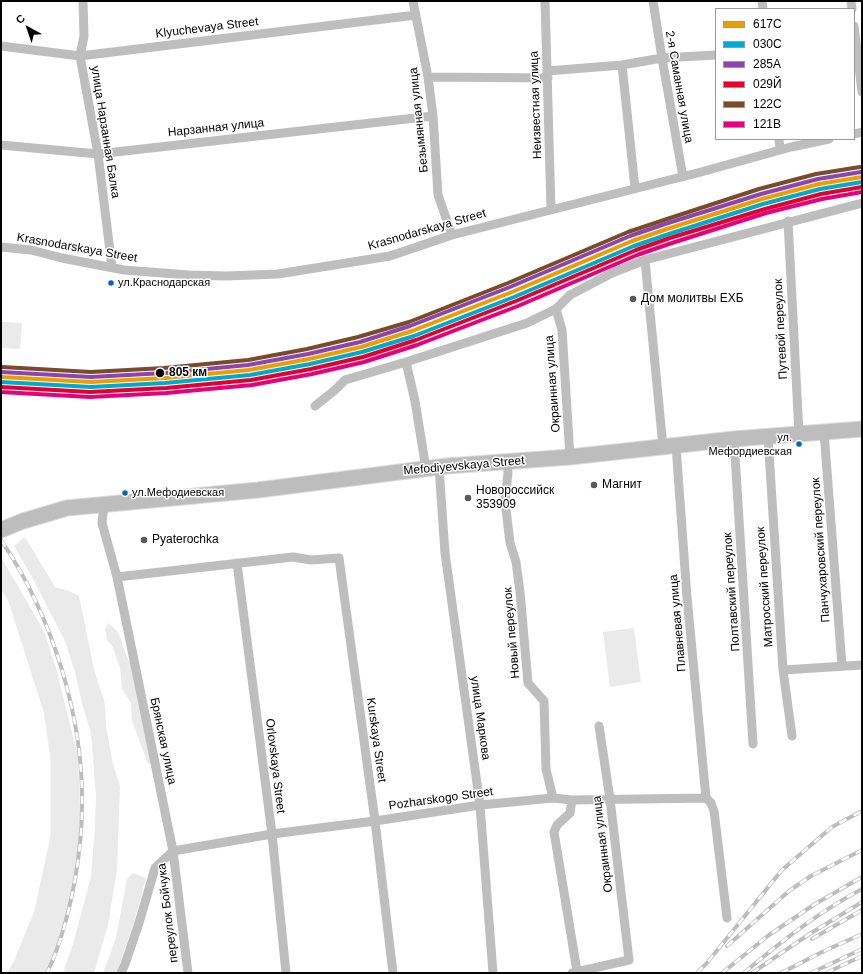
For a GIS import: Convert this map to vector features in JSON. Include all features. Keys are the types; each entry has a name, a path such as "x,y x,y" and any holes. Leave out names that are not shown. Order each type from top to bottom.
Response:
{"main road":[{"name":"Mefodiyevskaya Street","path":"1,530 23,521 67,508 258,490 433,468 570,457 734,439 862,429"}],"street":[{"name":"улица Нарзанная Балка","path":"83,1 84,36 80,56 98,154 112,267"},
{"name":"Безымянная улица","path":"412,1 428,77 433,116 438,195 452,235"},
{"name":"Неизвестная улица","path":"545,1 551,209"},
{"name":"2-я Саманная улица","path":"653,1 683,177"},
{"name":"Klyuchevaya Street","path":"1,46 80,56 416,15"},
{"path":"855,31 858,45 862,92"},
{"path":"428,77 547,75 622,66 662,58 715,54"},
{"path":"622,66 635,188"},
{"name":"Нарзанная улица","path":"1,145 98,154 433,116"},
{"path":"779,140 780,150"},
{"name":"Krasnodarskaya Street","path":"1,247 31,250 62,258 124,270 226,276 278,274 390,256 452,235 824,140"},
{"path":"316,406 345,380 527,323 556,309 570,295 612,273 646,260 788,221 862,203"},
{"name":"Путевой переулок","path":"788,221 799,434"},
{"name":"Плавневая улица","path":"646,260 687,597 709,801 714,811 727,918"},
{"name":"Окраинная улица","path":"556,309 562,330 570,457"},
{"name":"улица Маркова","path":"406,362 433,468 480,805 493,973"},
{"name":"Панчухаровский переулок","path":"824,432 842,666"},
{"name":"Матросский переулок","path":"768,437 783,670 792,736"},
{"name":"Полтавский переулок","path":"734,439 753,744"},
{"name":"Новый переулок","path":"507,461 508,474 505,501 510,543 516,562 520,592 528,683 544,701 546,769 553,798"},
{"name":"Брянская улица","path":"104,504 102,523 117,577 173,851"},
{"name":"Kurskaya Street","path":"236,562 293,557 311,560 339,558 375,821 393,973"},
{"path":"117,577 236,562"},
{"name":"Orlovskaya Street","path":"236,562 272,834 286,973"},
{"path":"783,670 862,665"},
{"name":"Окраинная улица","path":"574,972 630,960 610,799 599,726"},
{"name":"Pozharskogo Street","path":"173,851 272,834 375,821 480,805 553,798 572,800 610,799 709,801"},
{"path":"572,800 570,813 557,825 554,832 574,972"},
{"path":"121,973 139,923 155,868 173,851"},
{"name":"переулок Бойчука","path":"173,851 188,973"}],"shaded area":[{"path":"1,322 22,323 20,349 1,348"},
{"path":"25,537 55,587 79,596 94,669 105,704 106,727 113,764 120,786 117,869 108,925 94,973 63,973 73,944 91,877 96,795 91,733 65,641 14,546"},
{"path":"1,557 44,631 56,668 78,756 80,837 74,894 58,947 46,973 7,973 14,961 34,912 51,834 51,762 44,713 8,600 1,590"},
{"path":"108,623 119,634 127,657 135,669 154,763 148,764 132,721 131,703 122,689 120,668 113,647 107,640 105,629"},
{"path":"634,628 641,682 610,687 603,632"},
{"path":"133,873 146,878 135,919 116,973 103,973 116,938 127,879"}],"railway":[{"path":"1,540 19,569 50,634 71,703 81,773 81,826 75,880 64,928 47,973"},
{"path":"697,973 706,964 782,870 832,827 862,811"},
{"path":"727,946 789,891 811,876 862,850"},
{"path":"722,973 769,935 815,904 862,877"},
{"path":"744,973 801,928 831,907 862,889"},
{"path":"752,973 808,935 862,902"},
{"path":"812,939 862,910"},
{"path":"781,973 862,934"},
{"path":"811,973 862,949"},
{"path":"826,973 862,956"}],"transit line":[{"name":"122С","path":"2,367 91,372 164,368 248,360 307,349 358,337 409,322 508,283 628,232 664,220 759,189 816,174 860,167"},
{"name":"285А","path":"1,372 91,377 165,373 248,365 308,354 360,342 410,326 510,287 630,236 665,224 761,194 818,179 861,172"},
{"name":"617C","path":"1,377 91,382 165,378 249,370 309,359 361,347 412,331 512,292 632,241 667,229 762,199 819,184 862,177"},
{"name":"030C","path":"1,382 91,387 165,383 250,375 310,364 362,352 414,336 514,297 634,246 669,234 763,204 820,189 862,182"},
{"name":"029Й","path":"1,387 90,392 166,388 251,380 311,369 363,357 416,340 516,301 636,250 670,238 765,209 821,194 862,187"},
{"name":"121В","path":"1,392 90,397 166,393 252,385 312,374 364,362 417,345 518,306 637,255 672,243 766,213 822,199 862,192"}],"place":[{"name":"ул.Краснодарская","path":"111,283"},
{"name":"Дом молитвы ЕХБ","path":"633,299"},
{"name":"805 км","path":"160,373"},
{"name":"ул. Мефордиевская","path":"799,444"},
{"name":"Магнит","path":"594,485"},
{"name":"ул.Мефодиевская","path":"125,493"},
{"name":"Новороссийск 353909","path":"468,498"},
{"name":"Pyaterochka","path":"144,540"}]}
